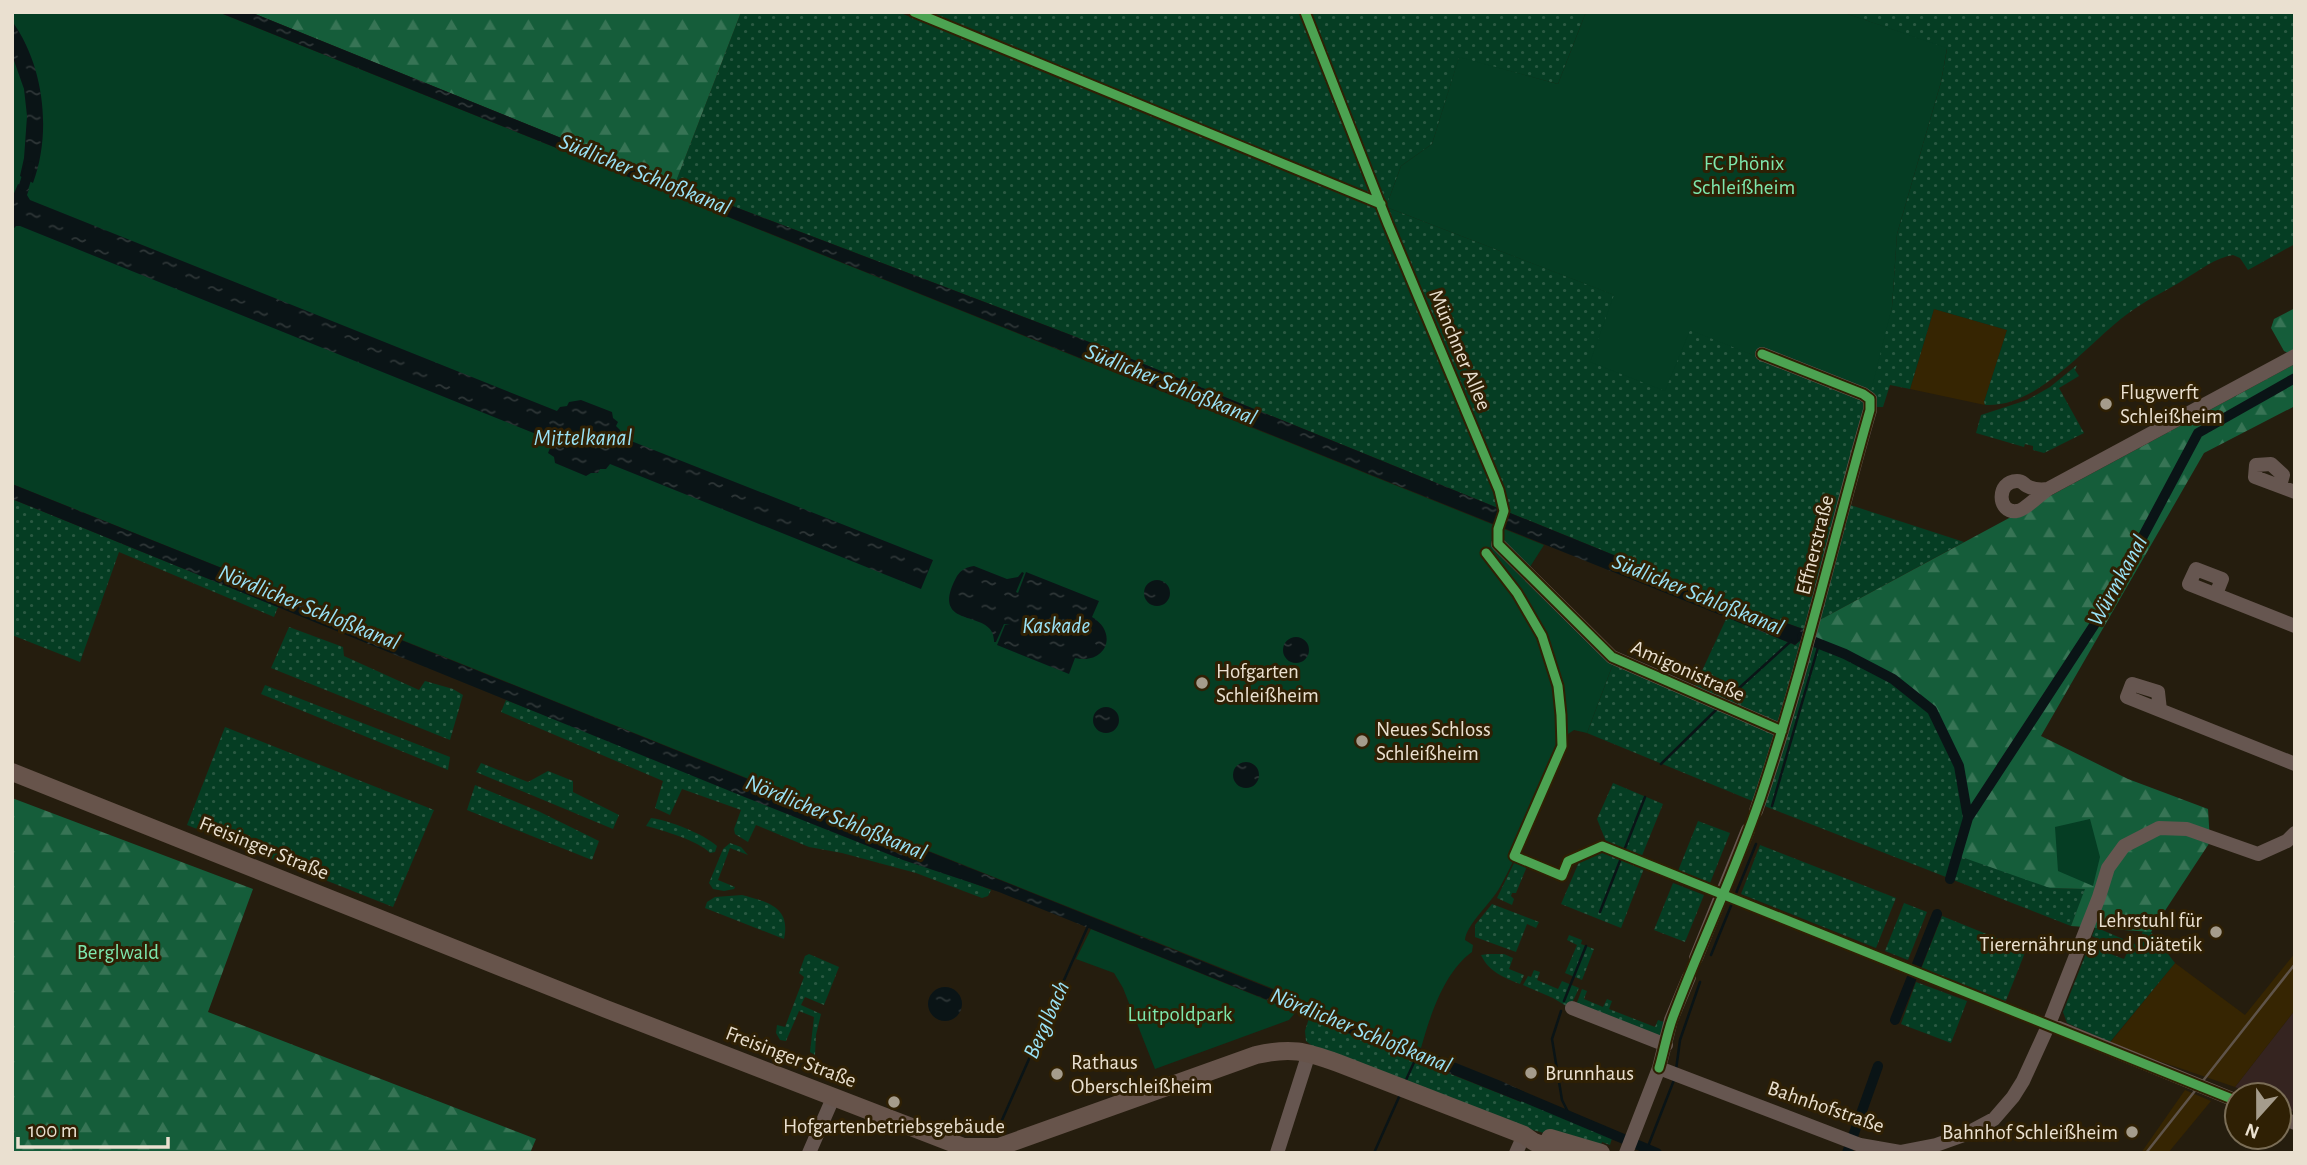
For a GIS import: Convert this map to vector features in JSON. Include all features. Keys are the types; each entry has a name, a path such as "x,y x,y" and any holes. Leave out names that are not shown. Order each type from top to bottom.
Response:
{"main road":[{"name":"Freisinger Straße","path":"12,772 951,1144 986,1151 1256,1055 1286,1049 1309,1054 1524,1135 1534,1142 1563,1153"},
{"path":"1524,1135 1563,1141 1601,1153"}],"street":[{"name":"Effnerstraße","path":"1756,811 1812,629 1870,410 1870,400 1863,394 1762,354"},
{"path":"2048,489 2295,356"},
{"path":"2280,486 2295,492"},
{"name":"Amigonistraße","path":"1498,544 1612,657 1782,731"},
{"path":"2216,594 2295,626"},
{"path":"2160,710 2295,764"},
{"name":"Bahnhofstraße","path":"1664,1070 1860,1145 1882,1150 1915,1150 1964,1135 2001,1113 2023,1081 2049,1024 2108,868 2124,846 2159,828 2187,829 2258,854 2287,841 2295,833"},
{"path":"1696,958 1748,830"},
{"path":"1627,1150 1664,1070 1671,1020 1689,977"},
{"path":"1572,1008 1666,1045"},
{"path":"2049,1024 2223,1095"},
{"path":"1278,1153 1309,1054"},
{"path":"809,1153 833,1098"},
{"path":"1516,1153 1524,1135"}],"shaded area":[{"path":"1934,309 2007,330 1985,405 1910,389"},
{"path":"2295,953 2295,1010 2240,1081 2223,1083 2109,1044 2175,963 2245,1015"},
{"path":"2295,1010 2295,1112 2293,1081 2240,1081"},
{"path":"2185,1090 2211,1101 2168,1153 2141,1153"}],"green space":[{"path":"12,12 218,12 1544,545 1528,570 1616,656 1587,733 1574,730 1565,736 1509,869 1496,893 1466,934 1465,940 1473,945 1472,952 1453,971 1446,983 1421,1048 12,484"},
{"path":"250,12 741,12 675,184"},
{"path":"741,12 898,12 1310,178 1312,170 921,12 1586,12 1558,84 1459,58 1432,144 1401,166 1386,207 1615,295 1591,361 1690,329 1862,399 1892,307 1897,234 1941,82 1947,49 1842,12 2295,12 2295,244 2248,270 2240,258 2233,255 2208,265 2133,310 2042,386 2005,403 1985,405 1984,402 2007,330 1934,309 1910,389 1890,385 1883,407 1867,407 1841,502 1964,542 1803,629 1734,604 1097,345 675,184"},
{"name":"FC Phönix Schleißheim","path":"1586,12 1842,12 1947,48 1941,82 1897,234 1892,307 1867,407 1862,399 1690,330 1665,391 1590,362 1614,295 1386,207 1401,166 1432,144 1459,57 1558,84"},
{"path":"2295,308 2295,350 2288,353 2284,351 2271,328 2274,319"},
{"path":"2295,364 2295,406 2204,453 2041,736 2128,779 2208,809 2210,842 2151,932 2071,926 2085,889 2050,888 1956,855 1968,818 1959,766 1932,710 1893,679 1845,654 1803,638 1803,629"},
{"path":"2077,365 2075,370 2079,376 2059,388 2084,433 2044,453 2033,450 2033,446 2025,444 2024,447 1976,433 1981,415 2027,400 2050,387"},
{"path":"12,499 278,607 274,617 119,552 80,662 12,635"},
{"path":"1727,617 1795,645 1803,638 1845,654 1893,679 1932,710 1959,766 1968,818 2050,888 2086,889 2071,926 1587,733 1616,656 1694,688"},
{"path":"289,627 343,647 344,656 419,690 425,681 453,689 463,695 450,740 271,668"},
{"path":"265,685 450,757 448,770 261,694"},
{"path":"506,700 991,890 988,896 982,898 916,873 809,847 756,825 748,842 735,834 734,829 741,810 682,789 670,815 655,808 663,781 501,712"},
{"path":"225,727 434,810 393,907 187,825"},
{"path":"481,763 528,782 548,771 573,781 573,792 619,815 613,829 476,772"},
{"path":"1613,783 1663,804 1641,858 1607,844 1597,819"},
{"path":"475,785 538,811 599,841 592,860 467,810"},
{"name":"Berglwald","path":"12,798 253,889 208,1012 536,1139 530,1153 12,1153"},
{"path":"651,818 695,832 717,846 715,852 710,853 689,840 646,826"},
{"path":"2090,819 2100,857 2093,886 2058,871 2055,827"},
{"path":"1698,821 1730,833 1710,883 1678,871"},
{"path":"730,843 741,847 748,855 730,848 718,880 735,887 724,891 713,889 709,883 723,849"},
{"path":"1760,845 1896,898 1876,948 1741,894"},
{"path":"1603,850 1645,866 1621,928 1561,904 1579,862"},
{"path":"1515,861 1528,864 1516,893 1512,893 1512,905 1497,898"},
{"path":"1673,883 1704,895 1685,942 1654,930"},
{"path":"742,895 761,900 781,913 785,928 784,939 705,908 707,902 715,897"},
{"path":"2106,902 2112,905 2102,930 2137,945 2143,931 2151,932 2175,963 2110,1042 2067,1023 2063,1012 2089,946 2124,959 2127,953 2092,936"},
{"path":"1904,903 1927,912 1908,960 1885,951"},
{"path":"1492,904 1539,922 1536,928 1527,924 1516,952 1475,937 1475,925"},
{"path":"1942,916 2026,950 2005,1003 1921,969"},
{"name":"Luitpoldpark","path":"1091,929 1296,1012 1289,1020 1155,1069 1123,988 1114,973 1076,959"},
{"path":"1569,935 1594,949 1582,980 1565,973 1577,945 1567,940"},
{"path":"809,954 839,967 824,1005 805,997 801,1005 821,1014 815,1055 810,1052 814,1017 799,1011 786,1041 780,1040 776,1033 777,1025 785,1027 804,977 799,973 805,956"},
{"path":"1504,954 1513,958 1509,969 1524,975 1520,984 1492,970 1481,955"},
{"path":"1534,970 1540,972 1537,980 1558,989 1562,981 1579,988 1572,1003 1568,1007 1523,985"},
{"path":"1916,982 1967,1001 1951,1043 1901,1024"},
{"path":"1582,989 1587,991 1584,999 1603,1007 1607,999 1612,1001 1609,1009 1655,1027 1658,1020 1664,1022 1660,1038 1576,1005"},
{"path":"1309,1018 1521,1102 1523,1097 1613,1135 1610,1145 1602,1142 1600,1148 1529,1129 1315,1048 1306,1041 1305,1031"}],"water":[{"path":"218,12 250,12 675,184 1097,345 1734,604 1803,629 1803,638 1795,645"},
{"path":"12,21 31,58 42,99 42,142 33,183 20,176 27,116 24,89 12,55"},
{"name":"Mittelkanal","path":"18,184 29,189 27,195 30,200 557,411 569,402 581,400 612,412 613,418 618,422 616,426 621,437 933,560 921,589 610,464 598,473 586,476 555,463 554,457 548,453 550,448 546,444 546,438 20,226 16,226 12,231 12,198"},
{"path":"12,484 1501,1081 1525,1092 1521,1102 999,892 903,860 747,798 12,499"},
{"name":"Kaskade","path":"974,566 1007,579 1024,573 1016,592 1018,593 1026,572 1099,601 1092,617 1105,631 1105,646 1095,657 1075,658 1069,674 997,645 1005,625 1010,625 1004,624 994,642 992,631 985,625 956,612 950,605 950,594 957,576 964,569"},
{"path":"1157,580 1166,584 1170,593 1166,602 1157,606 1148,602 1144,593 1148,584"},
{"path":"1296,637 1305,641 1309,650 1305,659 1296,663 1287,659 1283,650 1287,641"},
{"path":"1106,707 1115,711 1119,720 1115,729 1106,733 1097,729 1093,720 1097,711"},
{"path":"1246,762 1255,766 1259,775 1255,784 1246,788 1237,784 1233,775 1237,766"},
{"path":"945,987 957,992 962,1004 957,1016 945,1021 933,1016 928,1004 933,992"}],"waterway":[{"path":"24,186 30,166"},
{"name":"Würmkanal","path":"1968,818 2102,613 2198,433 2295,378"},
{"name":"Südlicher Schloßkanal","path":"1802,637 1845,654 1893,679 1932,710 1959,766 1968,818 1950,879"},
{"path":"1726,700 1791,641"},
{"path":"1772,806 1819,644"},
{"path":"1661,764 1719,707"},
{"path":"1600,912 1645,797"},
{"path":"1711,955 1756,844"},
{"path":"1895,1020 1937,914"},
{"name":"Berglbach","path":"1002,1120 1088,926"},
{"path":"1564,1001 1586,946"},
{"path":"1676,1070 1680,1040 1700,982"},
{"path":"1561,1011 1552,1039 1562,1100 1570,1116"},
{"path":"1406,1080 1416,1058"},
{"path":"1847,1153 1878,1066"},
{"path":"1647,1149 1674,1080"},
{"name":"Nördlicher Schloßkanal","path":"1512,1092 1657,1153"},
{"path":"1374,1153 1399,1097"}],"railway":[{"path":"2146,1153 2295,964"}],"cycle path":[{"path":"914,12 1381,204"},
{"name":"Münchner Allee","path":"1305,12 1388,224 1499,490 1504,511 1498,529 1498,544 1612,657 1782,731"},
{"path":"1659,1068 1673,1017 1740,854 1776,751 1870,410 1870,399 1863,394 1762,354"},
{"path":"1486,553 1517,593 1542,636 1558,686 1561,715 1562,746 1514,856 1562,876 1568,861 1602,846 2223,1095"}],"place":[{"name":"Flugwerft Schleißheim","path":"2106,404"},
{"name":"Hofgarten Schleißheim","path":"1202,683"},
{"name":"Neues Schloss Schleißheim","path":"1362,741"},
{"name":"Lehrstuhl für Tierernährung und Diätetik","path":"2216,932"},
{"name":"Brunnhaus","path":"1531,1073"},
{"name":"Rathaus Oberschleißheim","path":"1057,1074"},
{"name":"Hofgartenbetriebsgebäude","path":"894,1102"},
{"name":"Bahnhof Schleißheim","path":"2132,1132"}]}
